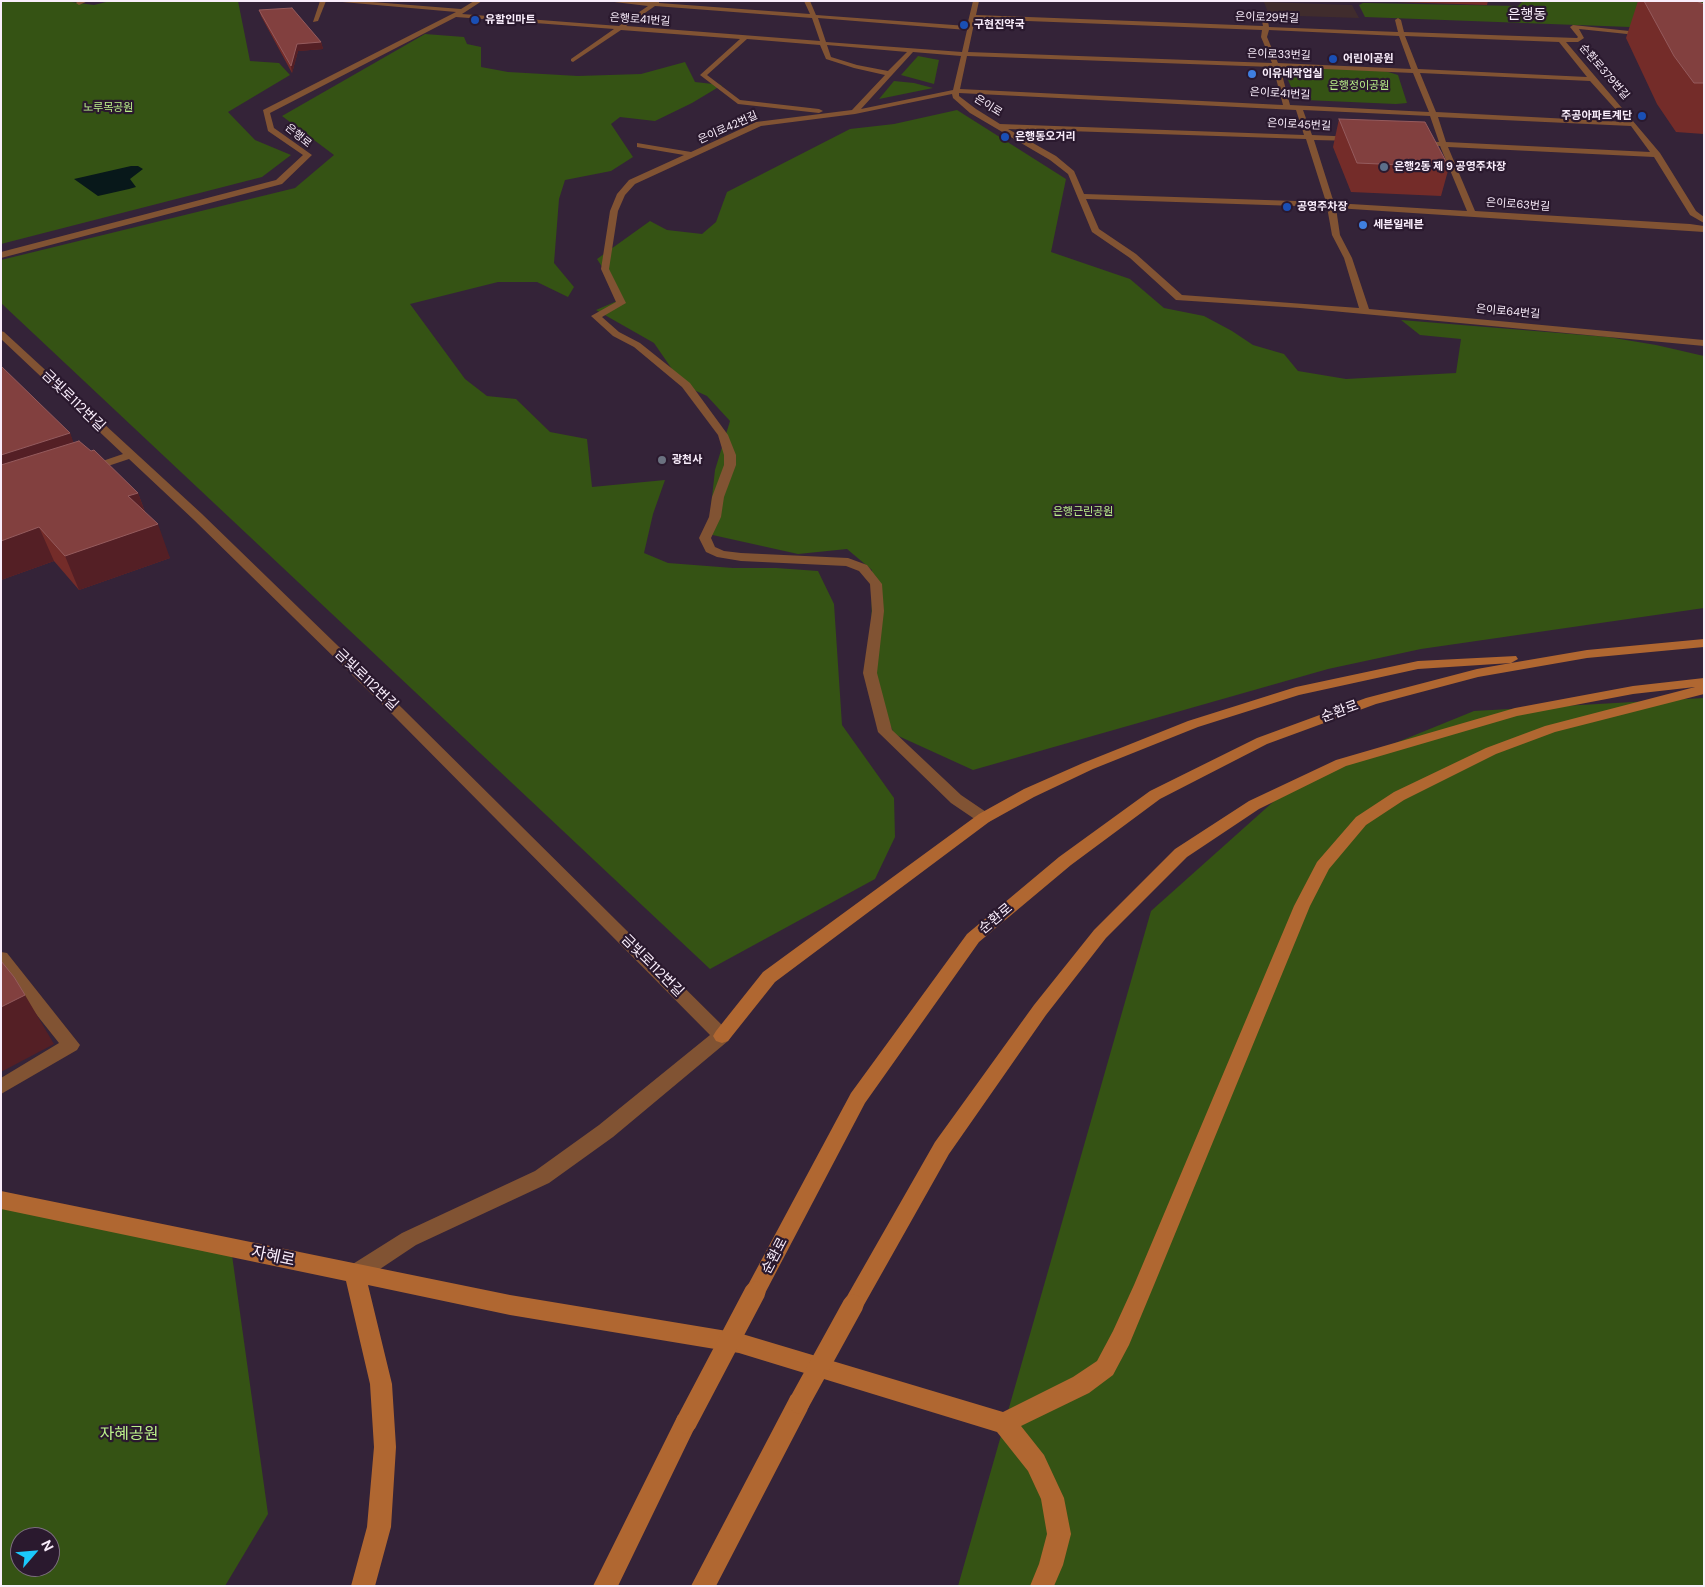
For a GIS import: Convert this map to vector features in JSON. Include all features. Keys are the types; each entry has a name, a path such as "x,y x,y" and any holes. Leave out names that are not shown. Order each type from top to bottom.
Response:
{"main road":[{"name":"순환로","path":"605,1586 686,1423 858,1098 973,938 1065,861 1155,796 1262,741 1380,698 1477,673 1587,654 1704,643"},
{"path":"722,1036 768,977 984,818 1029,792 1193,724 1296,691 1418,664 1587,654"},
{"path":"703,1586 799,1403 942,1148 1040,1010 1100,934 1180,853 1254,805 1341,763 1515,712 1633,690 1704,682"},
{"path":"1042,1586 1051,1565 1060,1534 1052,1498 1036,1462 1004,1423 1081,1385 1105,1368 1144,1285 1302,906 1323,866 1361,822 1399,796 1490,752 1550,729 1704,690"},
{"name":"자혜로","path":"1,1200 355,1274 546,1311 739,1343 1004,1423"},
{"path":"355,1274 381,1384 385,1447 379,1527 363,1586"}],"street":[{"path":"315,22 323,1"},
{"path":"334,1 461,11"},
{"name":"은행로","path":"1,255 279,182 308,155 271,129 266,112 479,1"},
{"path":"609,1 656,3 970,28"},
{"path":"807,1 820,29 828,58 856,67 891,74"},
{"name":"은이로","path":"976,1 955,97 1053,158 1070,173 1094,230"},
{"path":"573,60 656,3"},
{"name":"은행로41번길","path":"455,15 824,45"},
{"path":"1264,16 1266,28 1264,37 1276,65 1287,106"},
{"name":"은이로29번길","path":"973,17 1561,40"},
{"path":"1398,20 1407,53 1417,71 1443,144 1472,213"},
{"name":"순환로379번길","path":"1561,40 1578,40 1582,37 1573,26 1654,35"},
{"name":"은이로42번길","path":"746,38 703,75 738,102 855,112"},
{"name":"순환로379번길","path":"1561,40 1592,79 1633,124 1657,155 1693,213 1704,221"},
{"path":"824,45 964,54"},
{"path":"855,112 911,51"},
{"name":"은이로33번길","path":"964,54 1592,79"},
{"name":"은이로42번길","path":"640,145 694,155 759,124 855,112 956,91"},
{"name":"은이로41번길","path":"956,91 1633,124"},
{"path":"1300,107 1331,205 1336,235 1348,258 1365,311"},
{"name":"은이로45번길","path":"999,126 1309,136 1366,140"},
{"path":"1405,142 1657,155"},
{"path":"694,155 666,165 632,182 621,194 614,211 605,269 621,303 596,316 616,334 637,345 686,385 723,435 730,455 730,465 718,497 715,517 705,538 710,549 721,554 741,557 848,562 863,568 876,584 878,611 870,673 885,732 956,799 984,818"},
{"name":"은이로63번길","path":"1081,196 1331,205 1690,227 1704,230"},
{"name":"은이로64번길","path":"1094,230 1133,256 1179,298 1300,305 1704,343"},
{"name":"금빛로112번길","path":"1,334 198,517 397,710 722,1036"},
{"path":"75,474 130,455"},
{"path":"1,958 71,1045 1,1087"},
{"path":"355,1274 409,1239 542,1176 606,1131 722,1036"}],"shaded area":[{"path":"1264,2 1352,5 1359,18 1269,15"},
{"path":"138,166 143,169 130,179 136,187 129,189 98,196 74,179"}],"green space":[{"name":"노루목공원","path":"1,1 64,1 94,5 110,1 238,1 250,61 279,63 290,75 228,112 255,140 291,155 262,177 1,244"},
{"path":"1523,1 1704,1 1704,35 1656,28 1365,17 1359,5 1363,3 1518,6"},
{"path":"425,34 464,37 467,44 481,47 481,67 508,72 578,76 641,74 685,62 695,82 722,85 692,103 655,121 620,117 611,124 633,157 611,171 565,180 559,199 554,263 574,287 568,297 537,282 498,282 410,304 465,379 487,396 516,399 550,432 587,439 592,487 665,480 653,514 644,553 668,563 733,568 776,568 818,571 834,604 842,725 894,798 895,837 875,879 710,969 1,303 1,260 295,188 334,155 282,116"},
{"path":"918,56 939,60 934,84 901,75"},
{"name":"은행정이공원","path":"1282,66 1385,71 1398,75 1407,103 1305,100 1295,96"},
{"path":"894,81 914,83 933,88 879,99"},
{"name":"은행근린공원","path":"957,110 1066,179 1051,252 1130,279 1164,308 1204,316 1253,345 1284,354 1298,371 1346,379 1456,373 1461,339 1420,335 1401,320 1608,337 1704,356 1704,608 1421,649 1328,669 973,770 894,734 871,679 872,570 847,549 798,554 708,534 715,470 730,421 707,396 683,385 654,343 596,310 617,301 610,279 597,259 650,221 667,230 702,234 716,222 727,192 850,129 894,124"},
{"path":"1704,698 1704,1586 958,1586 1151,911 1292,785 1474,711"},
{"name":"자혜공원","path":"1,1200 231,1248 268,1514 225,1586 1,1586"}],"building":[{"path":"1644,1 1696,1 1704,4 1704,83 1694,83 1674,56"},
{"path":"292,8 321,42 297,44 291,66 259,10"},
{"path":"1339,119 1425,122 1449,167 1357,163"},
{"path":"1,366 70,433 1,455"},
{"path":"79,441 91,451 94,450 138,493 128,496 158,524 65,556 39,527 1,541 1,465"},
{"path":"1,961 25,995 1,1007"}],"place":[{"name":"유할인마트","path":"475,20"},
{"name":"구현진약국","path":"964,25"},
{"name":"어린이공원","path":"1333,59"},
{"name":"이유네작업실","path":"1252,74"},
{"name":"주공아파트계단","path":"1642,116"},
{"name":"은행동오거리","path":"1005,137"},
{"name":"은행2동 제 9 공영주차장","path":"1384,167"},
{"name":"공영주차장","path":"1287,207"},
{"name":"세븐일레븐","path":"1363,225"},
{"name":"광천사","path":"662,460"}],"district":[{"name":"은행동","path":"1527,15"}]}
